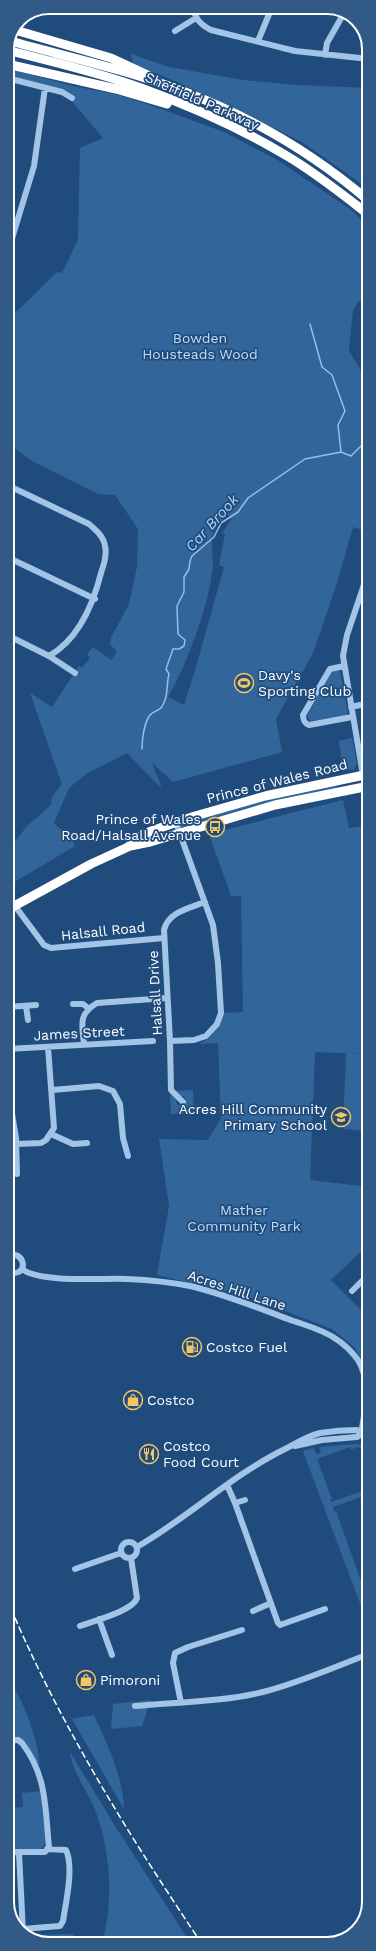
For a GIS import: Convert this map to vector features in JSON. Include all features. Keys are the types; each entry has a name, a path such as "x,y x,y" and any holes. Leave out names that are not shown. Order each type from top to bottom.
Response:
{"highway":[{"path":"19,31 111,58 184,92"},
{"name":"Sheffield Parkway","path":"15,42 103,66 184,92 255,125 307,154 340,177 362,195"},
{"name":"Sheffield Parkway","path":"14,52 77,68 141,88 211,117 287,156 337,190 362,210"},
{"path":"14,66 116,89 211,117"},
{"path":"340,177 362,193"},
{"path":"337,190 362,213"},
{"name":"Prince of Wales Road","path":"14,906 91,864 128,846 142,835 265,796 362,775"},
{"name":"Prince of Wales Road","path":"128,846 150,842 275,805 362,788"}],"street":[{"path":"195,14 196,18 211,30 295,51 362,58"},
{"path":"258,41 269,14"},
{"path":"325,55 327,43 335,33 342,17"},
{"path":"175,31 196,18"},
{"path":"14,80 62,92 72,98"},
{"path":"14,232 30,181 37,149 45,88"},
{"path":"14,488 89,524 102,537 105,544 105,558 95,599 76,630 56,652 49,656"},
{"path":"14,560 95,599"},
{"path":"362,591 344,648 344,666 352,717 362,758"},
{"path":"14,638 49,656 75,673"},
{"path":"344,666 330,669 303,715 303,718 304,722 309,725 352,717"},
{"path":"351,707 362,705"},
{"path":"170,1041 194,1040 206,1036 212,1031 221,1015 218,963 214,932 205,902 176,823"},
{"name":"Halsall Drive","path":"183,1102 171,1090 170,1041 164,938 165,927 173,916 205,902"},
{"name":"Halsall Road","path":"14,911 44,945 51,948 164,938"},
{"path":"84,1044 82,1022 88,1008 97,1003 167,998"},
{"path":"73,1004 83,1004 88,1008"},
{"path":"14,1007 36,1005"},
{"path":"26,1006 28,1020"},
{"name":"James Street","path":"14,1049 153,1041"},
{"path":"16,1144 41,1143 51,1134 55,1121 48,1047"},
{"path":"52,1090 99,1086 113,1090 120,1104 123,1138 128,1156"},
{"path":"14,1115 17,1174"},
{"path":"51,1134 73,1144 87,1144"},
{"path":"14,1255 20,1256 24,1263 22,1269"},
{"name":"Acres Hill Lane","path":"14,1272 16,1273 22,1269 32,1274 60,1278 146,1280 192,1287 241,1301 336,1338 350,1350 362,1370"},
{"path":"352,1291 362,1281"},
{"name":"Acres Hill Lane","path":"361,1434 362,1426"},
{"path":"137,1547 165,1530 262,1460 287,1448 322,1440 357,1437 361,1434"},
{"path":"227,1485 280,1625 325,1609"},
{"path":"235,1503 245,1500"},
{"path":"121,1553 122,1546 127,1541 132,1542 137,1547"},
{"path":"121,1553 124,1556 131,1558 136,1555 137,1547"},
{"path":"75,1569 121,1553"},
{"path":"80,1626 128,1607 136,1602 137,1598 131,1558"},
{"path":"253,1611 271,1604"},
{"path":"99,1619 112,1655"},
{"path":"181,1703 172,1662 175,1653 188,1647 242,1630"},
{"path":"135,1706 181,1703 262,1692 289,1685 362,1657"},
{"path":"14,1740 18,1740 27,1749 42,1782 48,1832 47,1849"},
{"path":"14,1852 45,1852 47,1849 66,1850 68,1856 68,1880 63,1921 60,1926 28,1930"},
{"path":"19,1852 22,1924"}],"green space":[{"path":"131,54 169,67 243,80 296,85 362,88 362,184 302,142 231,106 133,63"},
{"name":"Bowden Housteads Wood","path":"14,70 73,86 114,94 150,105 224,132 279,161 350,209 362,220 362,301 358,302 353,310 349,351 362,372 362,530 353,527 335,589 313,653 276,719 282,752 173,782 152,763 162,789 127,753 86,774 69,788 54,823 60,829 68,829 75,846 14,882 14,843 27,826 51,805 52,797 62,784 30,693 52,707 79,666 82,668 90,658 87,654 93,647 111,660 117,652 110,644 111,638 129,604 137,567 138,529 115,495 98,494 32,461 14,447 14,314 57,272 62,273 78,240 80,148 103,138 71,100 74,95 60,89 14,78","holes":["228,515 231,520 222,533 225,534 219,565 224,567 184,705 168,697 190,651 207,597 213,565 212,537 218,525"]},
{"path":"337,669 340,671 348,712 345,716 310,721 307,716 332,671"},
{"path":"352,738 357,764 354,769 343,771 339,741"},
{"path":"336,784 337,789 183,829 181,827 183,824 233,807"},
{"name":"Mather Community Park","path":"343,800 349,828 362,826 362,1054 315,1052 310,1180 362,1186 362,1253 358,1254 331,1280 362,1311 362,1359 354,1347 332,1329 243,1295 157,1275 169,1206 159,1139 208,1140 221,1118 218,1043 198,1044 210,1038 224,1013 243,1012 241,896 231,896 209,834"},
{"path":"346,1053 362,1054 362,1131 343,1129"},
{"path":"193,1090 194,1113 171,1114 170,1094 176,1099 177,1105 182,1105 186,1102 185,1097 179,1095 175,1091"},
{"path":"362,1444 362,1448 357,1447 351,1450 350,1447 317,1459 332,1499 330,1500 331,1502 362,1491 362,1497 333,1507 334,1512 336,1511 362,1583 362,1608 303,1451 314,1448 316,1454 321,1453 319,1447"},
{"path":"14,1689 24,1707 34,1734 39,1758 39,1766 28,1746 25,1743 15,1739"},
{"path":"151,1700 142,1726 111,1729 113,1704"},
{"path":"94,1715 109,1749 121,1784 124,1809 72,1719"},
{"path":"70,1752 117,1829 186,1937 104,1937 109,1892 109,1874 104,1838 93,1805 73,1766"},
{"path":"41,1791 46,1843 41,1849 14,1849 14,1808 23,1807 22,1793"},
{"path":"73,1934 74,1937 47,1937 38,1935"}],"waterway":[{"path":"310,324 322,367 332,375 345,411 338,425 341,452"},
{"name":"Car Brook","path":"142,749 146,722 151,714 161,708 164,704 169,674 166,669 173,649 179,649 184,646 185,640 178,634 177,606 184,592 184,577 189,569 192,556 214,537 221,523 238,512 248,498 305,459 341,452 351,456 362,445"}],"railway":[{"path":"14,1615 49,1689 96,1776 147,1861 197,1937"}],"place":[{"name":"Davy's Sporting Club","path":"244,683"},
{"name":"Prince of Wales Road/Halsall Avenue","path":"215,827"},
{"name":"Acres Hill Community Primary School","path":"341,1117"},
{"name":"Costco Fuel","path":"192,1347"},
{"name":"Costco","path":"133,1400"},
{"name":"Costco Food Court","path":"149,1454"},
{"name":"Pimoroni","path":"86,1680"}]}
